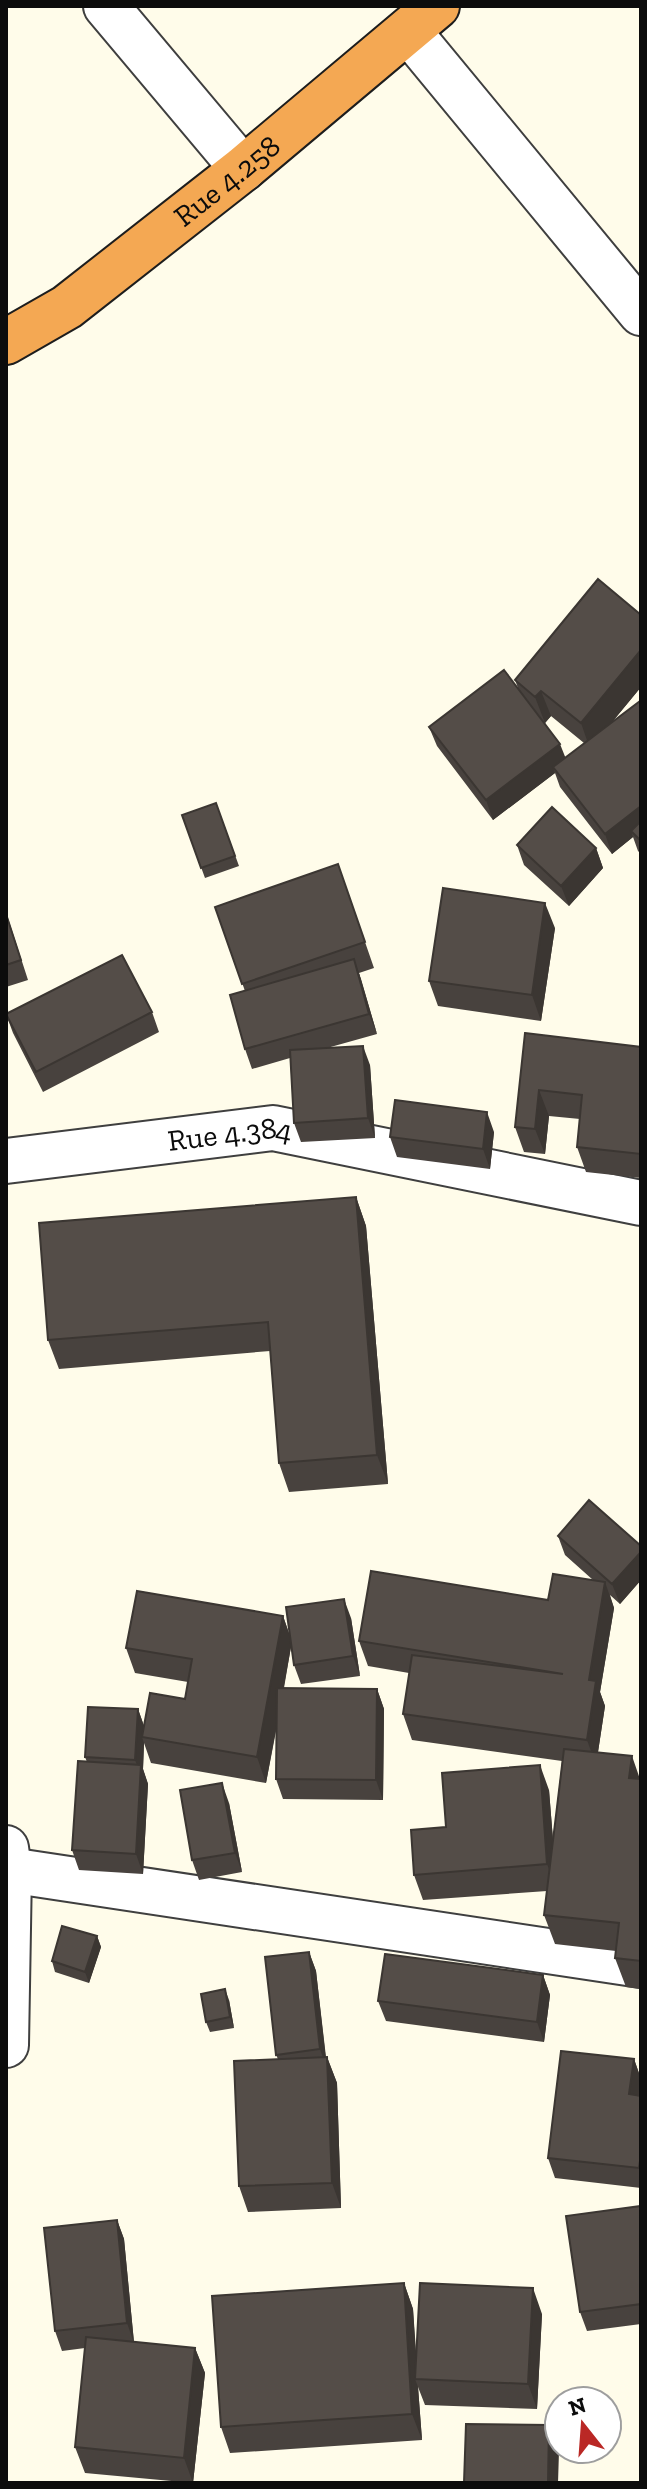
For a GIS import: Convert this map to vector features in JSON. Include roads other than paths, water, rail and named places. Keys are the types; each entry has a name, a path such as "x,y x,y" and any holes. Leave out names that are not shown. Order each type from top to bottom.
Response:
{"highway":[{"name":"Rue 4.258","path":"6,342 67,307 243,169 423,19"}],"street":[{"path":"106,6 243,169"},
{"path":"423,19 641,313"},
{"name":"Rue 4.384","path":"6,1161 273,1128 641,1203"},
{"path":"6,2045 8,1859 641,1965"}]}
